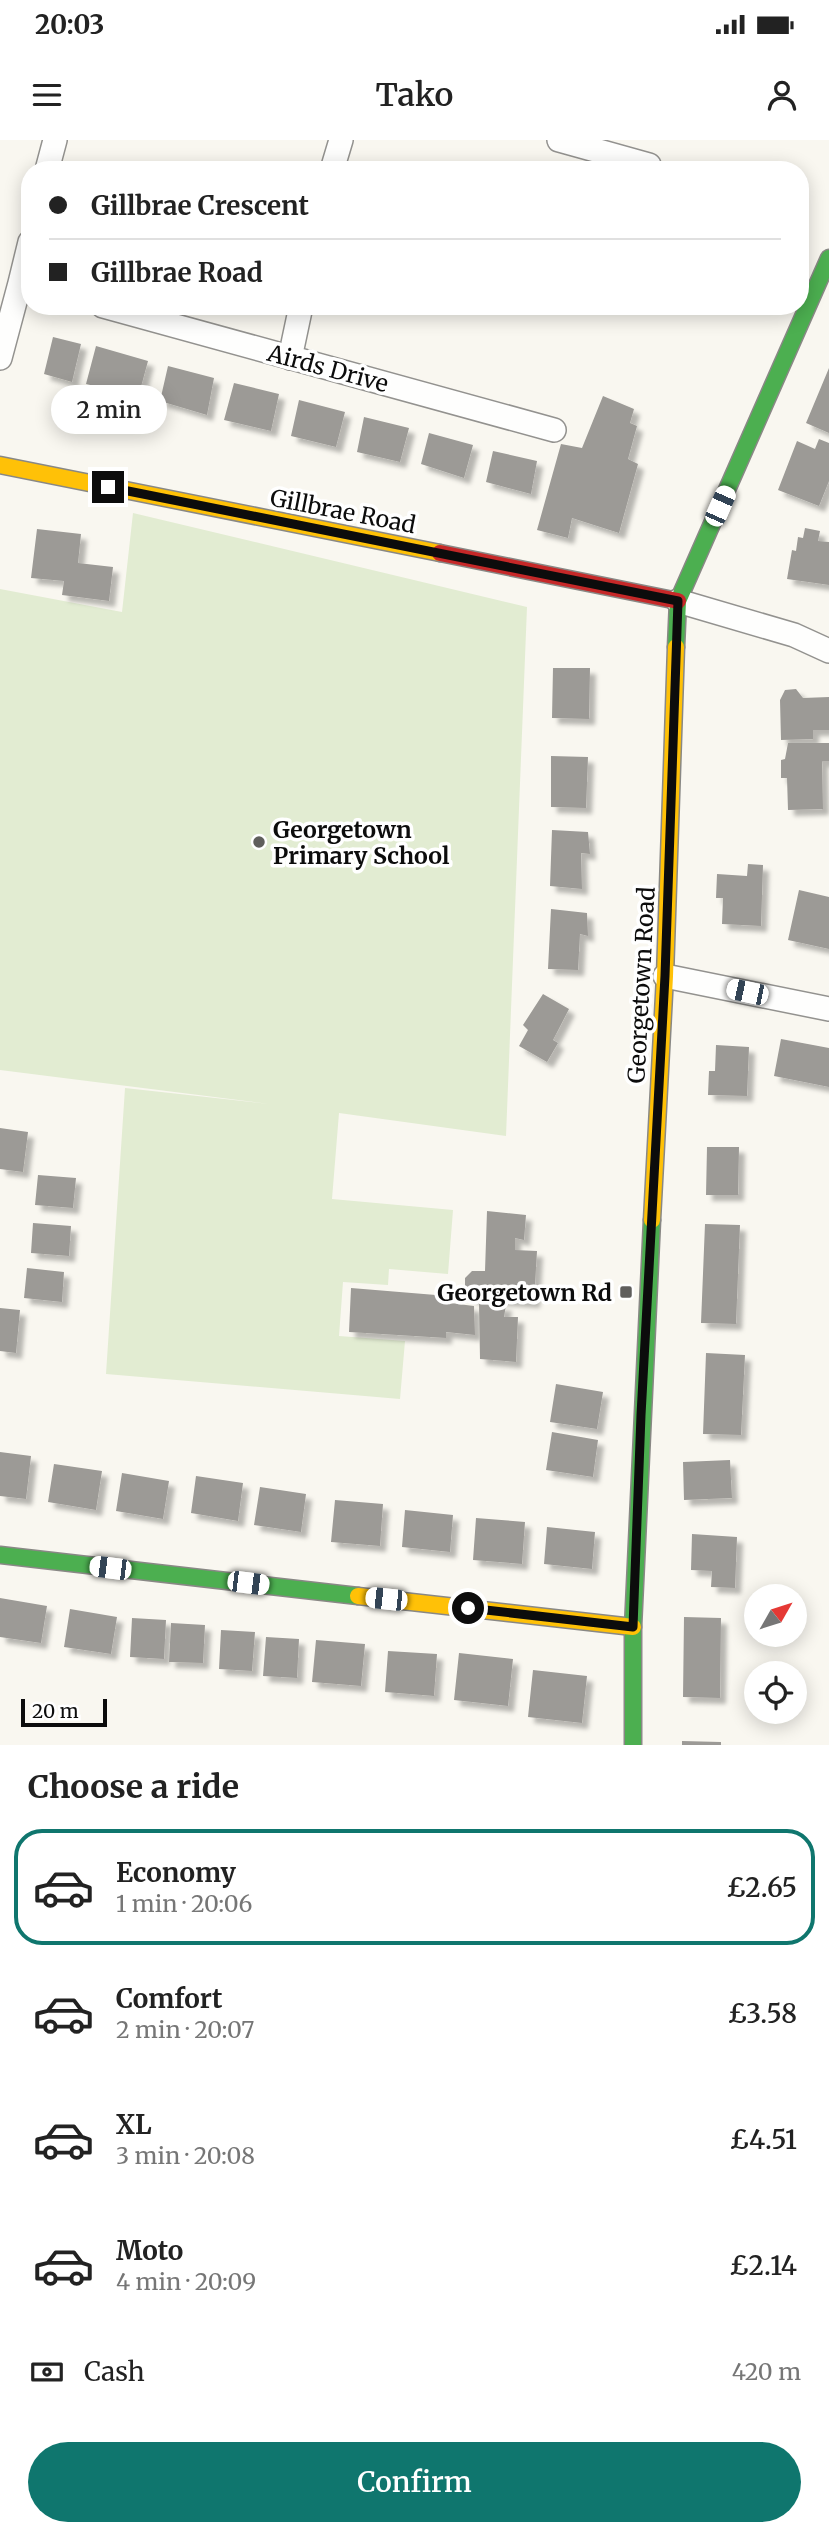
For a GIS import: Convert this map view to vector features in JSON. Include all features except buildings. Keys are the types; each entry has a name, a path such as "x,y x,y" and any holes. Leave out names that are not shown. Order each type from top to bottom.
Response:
{"street":[{"path":"49,161 55,140"},
{"path":"335,161 341,140"},
{"path":"559,140 635,161"},
{"name":"Georgetown Road","path":"809,303 829,258"},
{"path":"0,358 21,297"},
{"name":"Airds Drive","path":"135,315 554,430"},
{"path":"290,358 299,315"},
{"name":"Georgetown Road","path":"633,1745 633,1627 641,1415 665,976 678,601 804,315"},
{"name":"Gillbrae Road","path":"0,465 678,601"},
{"path":"678,601 794,635 829,651"},
{"path":"665,976 829,1009"},
{"path":"0,1555 633,1627"}],"green space":[{"name":"Georgetown Primary School","path":"133,513 527,607 506,1136 339,1113 332,1199 453,1210 448,1274 389,1269 388,1285 343,1282 339,1336 405,1341 400,1399 106,1374 125,1088 269,1104 0,1070 0,589 122,612"}],"traffic: fast":[{"path":"809,303 829,258"},
{"path":"676,647 678,601 804,315"},
{"path":"633,1745 633,1627 652,1220"},
{"path":"0,1555 358,1596"}],"traffic: slow":[{"path":"0,465 440,553"},
{"path":"652,1220 665,976 676,647"},
{"path":"358,1596 633,1627"}],"traffic: jam":[{"path":"440,553 678,601"}],"place":[{"name":"Georgetown Primary School","path":"259,842"},
{"name":"Georgetown Rd","path":"626,1292"}],"route":[{"path":"108,487 678,601 665,976 641,1415 633,1627 468,1608"}]}
